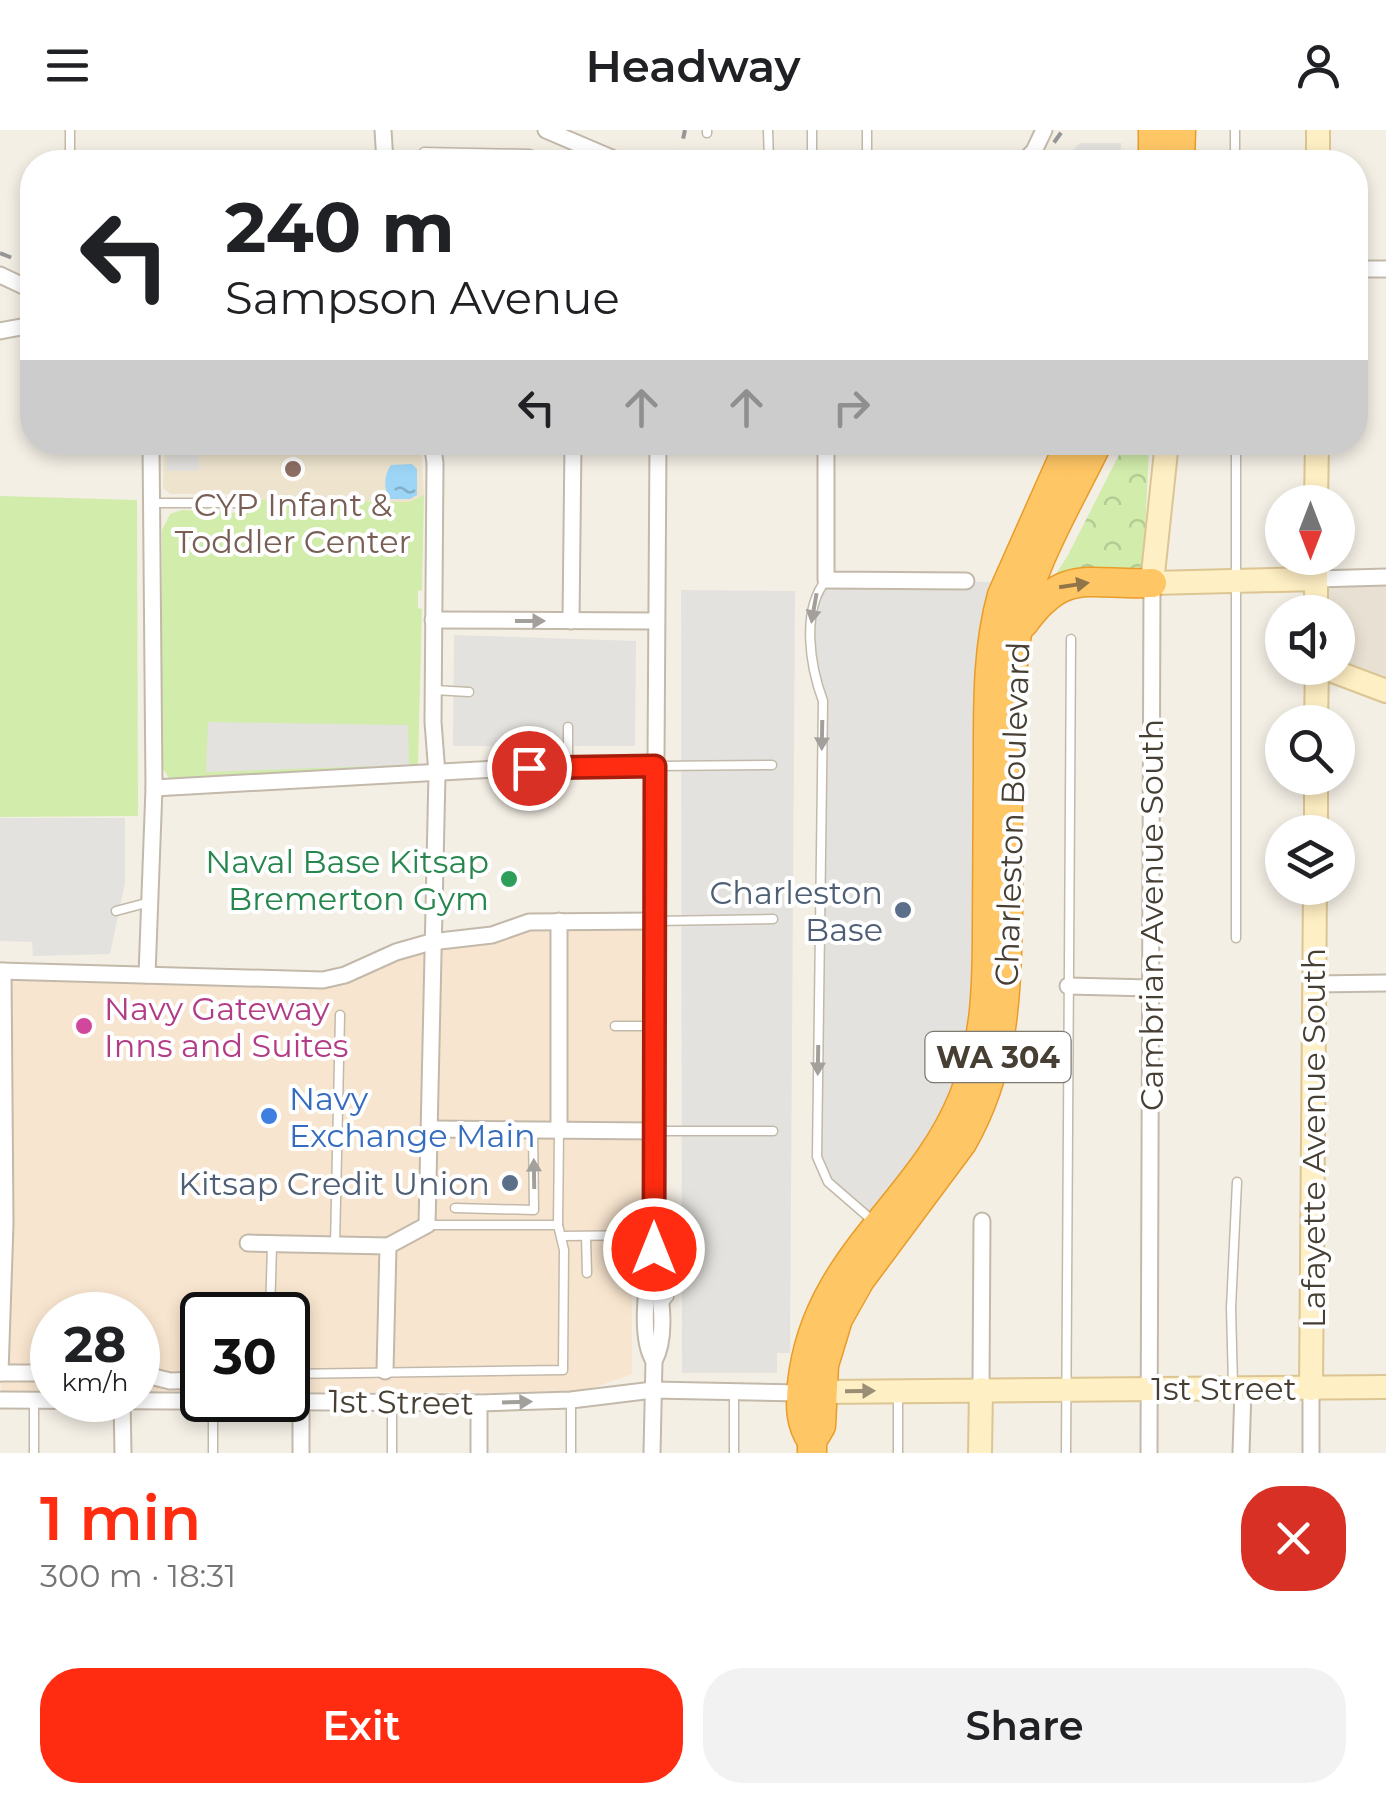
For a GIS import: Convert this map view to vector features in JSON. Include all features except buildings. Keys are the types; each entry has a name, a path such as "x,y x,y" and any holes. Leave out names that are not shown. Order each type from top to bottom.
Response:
{"highway":[{"name":"Charleston Boulevard","path":"811,1392 804,1361 820,1310 830,1290 945,1133 976,1060 986,998 988,710 993,633 1002,596 1064,455"},
{"name":"Charleston Boulevard","path":"811,1392 848,1299 962,1144 996,1066 1006,999 1011,714 1017,632 1030,583 1092,455"},
{"path":"1017,632 1043,598 1069,583 1152,583"},
{"name":"WA 304","path":"811,1392 802,1426 812,1447"}],"street":[{"path":"546,130 593,150"},
{"path":"147,974 154,788 150,455"},
{"path":"248,1243 388,1246 427,1225 437,774 432,690 433,455"},
{"path":"571,621 573,455"},
{"path":"652,1453 654,1362 647,1350 647,1280 653,1248 658,455"},
{"path":"826,455 826,580 966,581"},
{"name":"Cambrian Avenue South","path":"1149,1453 1152,583 1166,455"},
{"path":"1316,485 1317,455"},
{"path":"1355,572 1386,576"},
{"path":"1152,583 1270,575"},
{"path":"433,620 656,620"},
{"path":"1355,680 1386,691"},
{"path":"154,788 568,765 655,766"},
{"name":"Lafayette Avenue South","path":"1311,1389 1315,905"},
{"path":"559,921 559,1128"},
{"path":"30,1373 0,1373 5,1224 1,971 323,980 431,942 492,934 529,922 655,921"},
{"path":"1315,984 1386,983"},
{"path":"1068,986 1151,988"},
{"path":"431,1129 654,1131"},
{"path":"980,1453 982,1221"},
{"path":"385,1371 388,1246"},
{"path":"653,1248 660,1308 660,1352 654,1362"},
{"name":"1st Street","path":"310,1400 479,1403 571,1400 654,1390 734,1393 1386,1386"},
{"path":"1238,1389 1241,1453"},
{"path":"1311,1389 1311,1453"},
{"name":"1st Street","path":"0,1400 30,1400"},
{"path":"479,1403 480,1453"},
{"path":"122,1422 123,1453"},
{"path":"300,1422 300,1453"}],"lane":[{"path":"1236,455 1236,938"},
{"path":"151,503 252,504"},
{"path":"826,580 814,595 812,613 817,685 823,701 817,1157 828,1182 877,1224"},
{"path":"1066,1453 1071,640"},
{"path":"432,690 470,692"},
{"path":"568,727 568,765"},
{"path":"655,766 772,765"},
{"path":"116,911 150,902"},
{"path":"655,921 772,919"},
{"path":"335,1246 340,1016"},
{"path":"615,1026 653,1026"},
{"path":"310,1373 563,1370 559,1128"},
{"path":"455,1208 534,1210 533,1130"},
{"path":"654,1131 773,1131"},
{"path":"1237,1182 1231,1308 1238,1389"},
{"path":"427,1225 558,1225"},
{"path":"562,1236 586,1236 653,1248"},
{"path":"586,1236 587,1273"},
{"path":"271,1292 272,1244"},
{"path":"898,1390 898,1453"},
{"path":"734,1393 734,1453"},
{"path":"570,1453 571,1400"},
{"path":"392,1402 392,1453"},
{"path":"34,1422 34,1453"},
{"path":"213,1422 214,1453"}],"shaded area":[{"path":"1080,143 1121,143 1121,150 1073,150"},
{"name":"CYP Infant & Toddler Center","path":"164,455 422,455 424,495 409,502 257,500 238,494 170,494 163,488"},
{"path":"167,455 199,455 199,471 167,471"},
{"path":"1386,577 1386,691 1355,676 1355,595 1316,595 1316,579"},
{"name":"Charleston Base","path":"826,580 1008,582 977,1060 877,1224 821,1171 823,701 817,685 811,613"},
{"path":"681,590 795,591 790,1353 777,1353 777,1373 682,1373"},
{"path":"454,635 636,641 635,746 453,746"},
{"path":"208,722 408,725 409,765 206,772"},
{"path":"0,818 125,818 125,883 110,954 33,956 32,942 0,941"},
{"path":"655,921 653,1235 632,1236 632,1374 579,1393 310,1392 310,1292 180,1292 180,1392 160,1391 160,1292 30,1292 30,1391 1,1391 3,971 302,980 529,922"}],"green space":[{"path":"1119,455 1149,455 1143,572 1051,581"},
{"path":"424,495 422,590 418,591 418,608 422,609 418,765 186,781 169,778 162,767 162,530 170,514 182,510 243,513 257,500 409,502"},
{"path":"0,496 137,500 138,816 0,817"}],"water":[{"path":"412,464 417,469 417,495 390,499 385,486 391,465"}],"railway":[{"path":"681,150 685,130"},
{"path":"1049,150 1063,130"},
{"path":"0,253 20,261"}],"place":[{"name":"CYP Infant & Toddler Center","path":"293,469"},
{"name":"Naval Base Kitsap Bremerton Gym","path":"509,879"},
{"name":"Charleston Base","path":"903,910"},
{"name":"Navy Gateway Inns and Suites","path":"84,1026"},
{"name":"Navy Exchange Main","path":"269,1116"},
{"name":"Kitsap Credit Union","path":"510,1183"}],"route":[{"path":"529,768 655,766 654,1249"}]}
